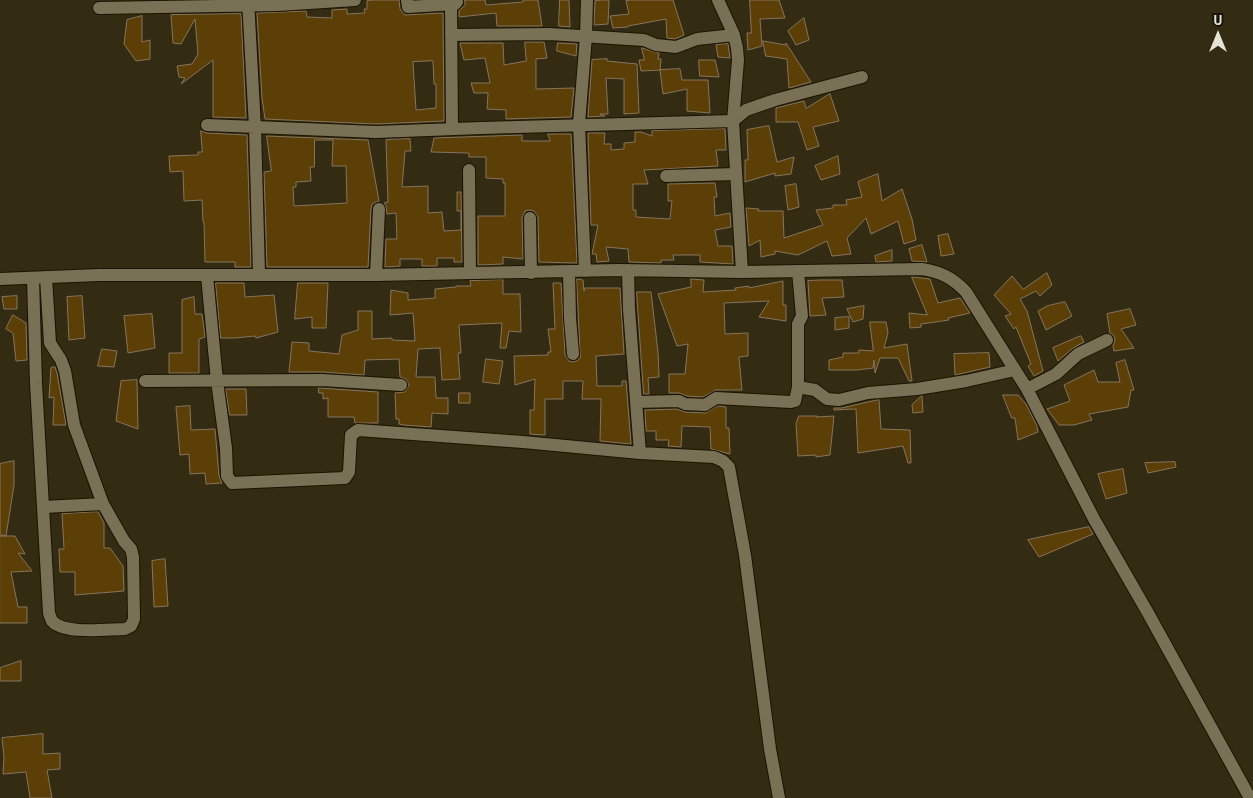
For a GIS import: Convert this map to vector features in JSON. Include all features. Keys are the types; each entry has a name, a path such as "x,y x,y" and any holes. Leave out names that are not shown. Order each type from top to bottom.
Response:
{"street":[{"path":"99,8 355,0"},
{"path":"407,0 408,8 454,2 452,129"},
{"path":"585,271 579,124 587,0"},
{"path":"718,0 734,35 738,60 733,121 742,272"},
{"path":"248,3 255,128 259,274"},
{"path":"452,35 549,34 644,40 656,45 676,47 697,39 734,35"},
{"path":"207,125 376,132 579,124 733,121 746,110 862,77"},
{"path":"469,170 470,273"},
{"path":"666,176 736,174"},
{"path":"376,275 379,209"},
{"path":"530,218 531,273"},
{"path":"0,279 99,275 376,275 628,270 742,272 922,269 946,275 957,282 966,292 1027,389 1094,519 1250,798"},
{"path":"628,270 629,309 640,454"},
{"path":"637,402 679,401 685,404 705,405 716,398 795,401 798,387 798,324 802,316 798,271"},
{"path":"569,272 573,354"},
{"path":"207,276 217,381 226,448 227,476 232,483 345,478 349,472 351,435 358,430 523,442 640,454 714,457 723,461 729,467 745,555 770,749 779,798"},
{"path":"33,278 35,354 49,614 52,621 57,624 75,629 125,629 132,626 134,619 133,557 103,504 74,425 65,372 54,352 48,334 46,277"},
{"path":"1027,389 1056,374 1078,354 1107,340"},
{"path":"35,354 54,352"},
{"path":"798,387 815,390 828,399 839,400 868,393 917,389 966,381 1015,370"},
{"path":"146,381 322,380 401,385"},
{"path":"43,507 103,504"}],"building":[{"path":"399,0 400,9 405,15 443,13 444,121 376,124 265,119 257,13 306,11 307,17 332,18 332,10 347,9 347,14 365,13 364,9 367,9 367,1","holes":["433,61 434,84 436,84 436,108 416,110 413,62"]},
{"path":"465,0 485,0 486,5 538,0 542,26 497,26 496,13 459,17 459,11 465,5"},
{"path":"560,0 569,0 570,27 559,26"},
{"path":"609,0 608,24 594,25 595,1"},
{"path":"673,0 684,35 675,39 667,38 666,19 628,27 613,28 610,16 629,14 626,1"},
{"path":"750,0 779,0 785,18 760,19 762,46 748,50 747,33 751,33"},
{"path":"241,14 246,118 213,117 213,60 181,84 185,78 179,77 177,66 192,64 198,54 195,19 181,44 173,43 171,15"},
{"path":"142,16 142,42 150,40 150,59 136,61 124,44 127,20"},
{"path":"804,18 809,40 796,45 788,31"},
{"path":"763,41 786,45 786,43 811,82 789,88 787,59 766,56"},
{"path":"525,42 544,42 547,58 536,59 536,89 574,88 571,117 506,119 506,110 487,109 488,93 474,93 471,83 490,83 485,58 464,60 460,43 503,43 504,65 526,61"},
{"path":"558,43 577,44 576,56 557,51"},
{"path":"728,44 730,58 718,57 716,45"},
{"path":"642,48 659,53 658,59 661,59 660,70 641,71 639,60 644,60"},
{"path":"607,59 607,61 637,64 639,113 624,114 624,79 606,78 608,114 600,114 605,116 588,117 592,60"},
{"path":"699,60 715,60 719,77 700,76"},
{"path":"680,69 682,80 708,80 710,113 687,111 687,89 663,94 660,70"},
{"path":"830,94 839,121 813,127 819,146 807,150 798,122 776,122 776,108 804,101 806,108"},
{"path":"769,126 777,162 794,157 791,174 775,176 775,173 745,182 745,160 748,160 747,130"},
{"path":"725,129 726,150 716,150 718,166 644,170 648,184 633,184 633,210 636,210 636,217 670,219 672,201 668,201 668,184 715,183 717,197 714,197 715,216 730,213 731,227 715,230 718,246 732,246 733,264 700,262 700,255 673,255 674,260 661,260 661,263 629,262 628,249 606,247 609,261 597,262 596,254 592,254 598,225 591,225 588,133 605,133 604,144 611,144 611,150 624,149 624,143 635,142 635,132 652,136 652,131"},
{"path":"201,131 247,135 251,267 235,267 235,262 205,262 202,200 184,201 183,171 170,172 169,156 198,155 198,152 202,152"},
{"path":"548,134 571,134 577,263 539,262 538,217 534,211 529,210 525,211 522,218 523,259 503,257 503,264 478,265 478,216 505,216 505,183 503,183 503,179 486,178 486,157 469,157 469,153 431,152 434,138 522,135 522,141 550,141"},
{"path":"267,136 368,140 379,201 372,204 371,209 368,267 267,267 264,172 271,171","holes":["315,140 333,140 332,166 346,166 347,203 294,206 293,187 296,187 296,182 311,181 310,167 314,167"]},
{"path":"410,139 411,151 405,151 402,187 428,186 428,213 442,212 444,231 461,230 461,211 457,211 457,192 461,192 462,262 454,262 454,258 437,258 437,266 422,266 422,259 400,259 400,266 385,267 386,239 397,239 396,213 387,214 384,203 388,202 386,140"},
{"path":"838,156 840,174 821,180 815,166"},
{"path":"878,174 882,201 902,189 912,219 916,240 904,244 898,221 871,234 866,218 847,238 851,254 832,256 827,241 798,255 775,251 775,254 761,257 760,240 749,246 746,208 759,209 758,211 783,211 784,238 823,225 816,210 833,208 833,205 847,205 846,200 862,197 858,182"},
{"path":"796,184 799,207 788,210 785,186"},
{"path":"948,234 954,254 941,256 938,236"},
{"path":"922,245 927,262 912,261 909,249"},
{"path":"892,250 892,261 876,262 875,256"},
{"path":"1047,273 1052,285 1040,296 1036,291 1020,299 1027,311 1043,371 1034,376 1028,366 1031,364 1016,327 1014,329 1005,316 1011,314 994,295 1012,276 1023,289"},
{"path":"912,277 930,279 938,303 960,298 970,313 948,318 949,320 921,324 921,327 910,328 909,313 927,315"},
{"path":"577,279 583,280 584,291 585,288 620,288 624,354 596,356 597,386 622,386 622,381 626,381 631,444 600,441 601,399 582,399 583,381 563,381 563,399 545,399 545,435 530,434 530,410 534,410 535,379 515,385 514,356 548,355 548,352 551,352 548,329 555,329 553,283 561,283 565,355 570,362 577,361 580,358"},
{"path":"691,279 704,280 703,292 736,290 735,288 749,286 749,288 783,281 783,305 786,305 786,321 759,317 769,301 724,303 725,334 748,333 748,356 739,357 742,390 716,390 703,397 669,393 669,374 685,374 688,344 677,346 658,294 691,287"},
{"path":"503,280 503,294 520,294 521,332 509,331 506,348 500,348 502,323 459,325 461,353 458,353 460,379 442,380 440,348 418,349 416,377 435,377 436,398 448,398 448,414 432,413 431,427 399,424 399,419 396,419 395,393 405,392 409,385 406,379 400,377 399,359 365,360 364,375 289,372 292,342 309,343 309,351 339,354 342,335 358,330 358,311 372,311 372,339 392,338 392,340 415,341 413,313 390,315 391,290 408,293 408,300 435,298 435,289 471,286 470,281"},
{"path":"842,280 844,297 822,298 826,315 810,316 808,281"},
{"path":"216,283 244,283 245,297 274,295 278,332 256,338 255,336 221,338"},
{"path":"298,283 328,283 326,328 312,328 312,317 295,319"},
{"path":"637,292 651,292 659,377 648,378 649,394 644,394"},
{"path":"17,296 17,309 4,309 2,297"},
{"path":"82,296 85,338 69,340 67,297"},
{"path":"194,297 195,314 202,314 205,337 199,339 199,373 169,373 169,353 182,353 182,300"},
{"path":"1065,302 1072,316 1046,330 1038,311 1047,306"},
{"path":"864,306 863,319 853,322 847,309"},
{"path":"1130,309 1136,325 1121,329 1134,348 1114,351 1115,340 1114,336 1110,333 1107,314"},
{"path":"152,314 155,348 128,353 124,316"},
{"path":"13,315 26,323 27,360 16,361 13,333 6,329"},
{"path":"849,317 849,328 835,330 835,318"},
{"path":"870,322 886,322 888,333 884,348 907,344 912,381 909,381 898,358 880,358 875,373 874,360 873,368 829,370 829,360 843,357 843,353 859,353 859,350 873,351"},
{"path":"1081,336 1084,342 1073,348 1058,361 1053,348"},
{"path":"102,349 117,351 114,367 98,366"},
{"path":"989,353 990,367 955,375 954,354"},
{"path":"486,359 503,361 499,384 483,382"},
{"path":"1125,360 1134,390 1131,390 1128,407 1089,414 1092,420 1074,425 1059,425 1047,409 1070,401 1064,385 1094,370 1098,382 1120,382 1116,363"},
{"path":"55,367 66,425 53,425 54,397 49,398 51,368"},
{"path":"137,380 138,429 116,421 121,381"},
{"path":"319,388 378,392 378,423 355,423 354,417 328,417 328,398 323,399 323,393 319,393"},
{"path":"226,389 246,389 247,415 230,415"},
{"path":"459,393 470,393 470,403 459,403"},
{"path":"1003,395 1018,395 1026,404 1038,432 1018,440 1015,418 1012,418"},
{"path":"922,396 923,412 913,413 912,405"},
{"path":"879,400 881,429 910,430 911,463 908,463 903,446 858,453 856,409 834,410 834,408"},
{"path":"190,406 191,430 215,429 219,476 222,483 206,484 205,473 190,474 189,454 180,455 176,407"},
{"path":"718,406 726,407 726,428 729,428 730,454 711,449 710,427 682,426 681,447 668,446 669,440 656,440 656,431 646,431 645,410 677,409 685,412 705,413"},
{"path":"799,416 834,416 830,455 816,457 816,455 798,456 796,424"},
{"path":"14,461 14,485 6,536 0,535 0,464"},
{"path":"1175,462 1176,467 1148,473 1145,463"},
{"path":"1123,469 1127,493 1106,499 1098,474"},
{"path":"98,512 104,523 104,548 110,548 123,566 124,591 75,595 75,572 60,572 59,549 64,549 62,514"},
{"path":"1089,527 1093,534 1039,557 1028,540"},
{"path":"0,536 15,536 25,554 18,553 32,571 11,572 18,607 27,607 27,623 0,623"},
{"path":"165,559 168,606 154,607 152,561"},
{"path":"21,661 21,681 0,681 0,668"},
{"path":"43,734 43,754 60,753 60,769 47,770 52,798 30,798 26,772 3,774 2,738"}]}
